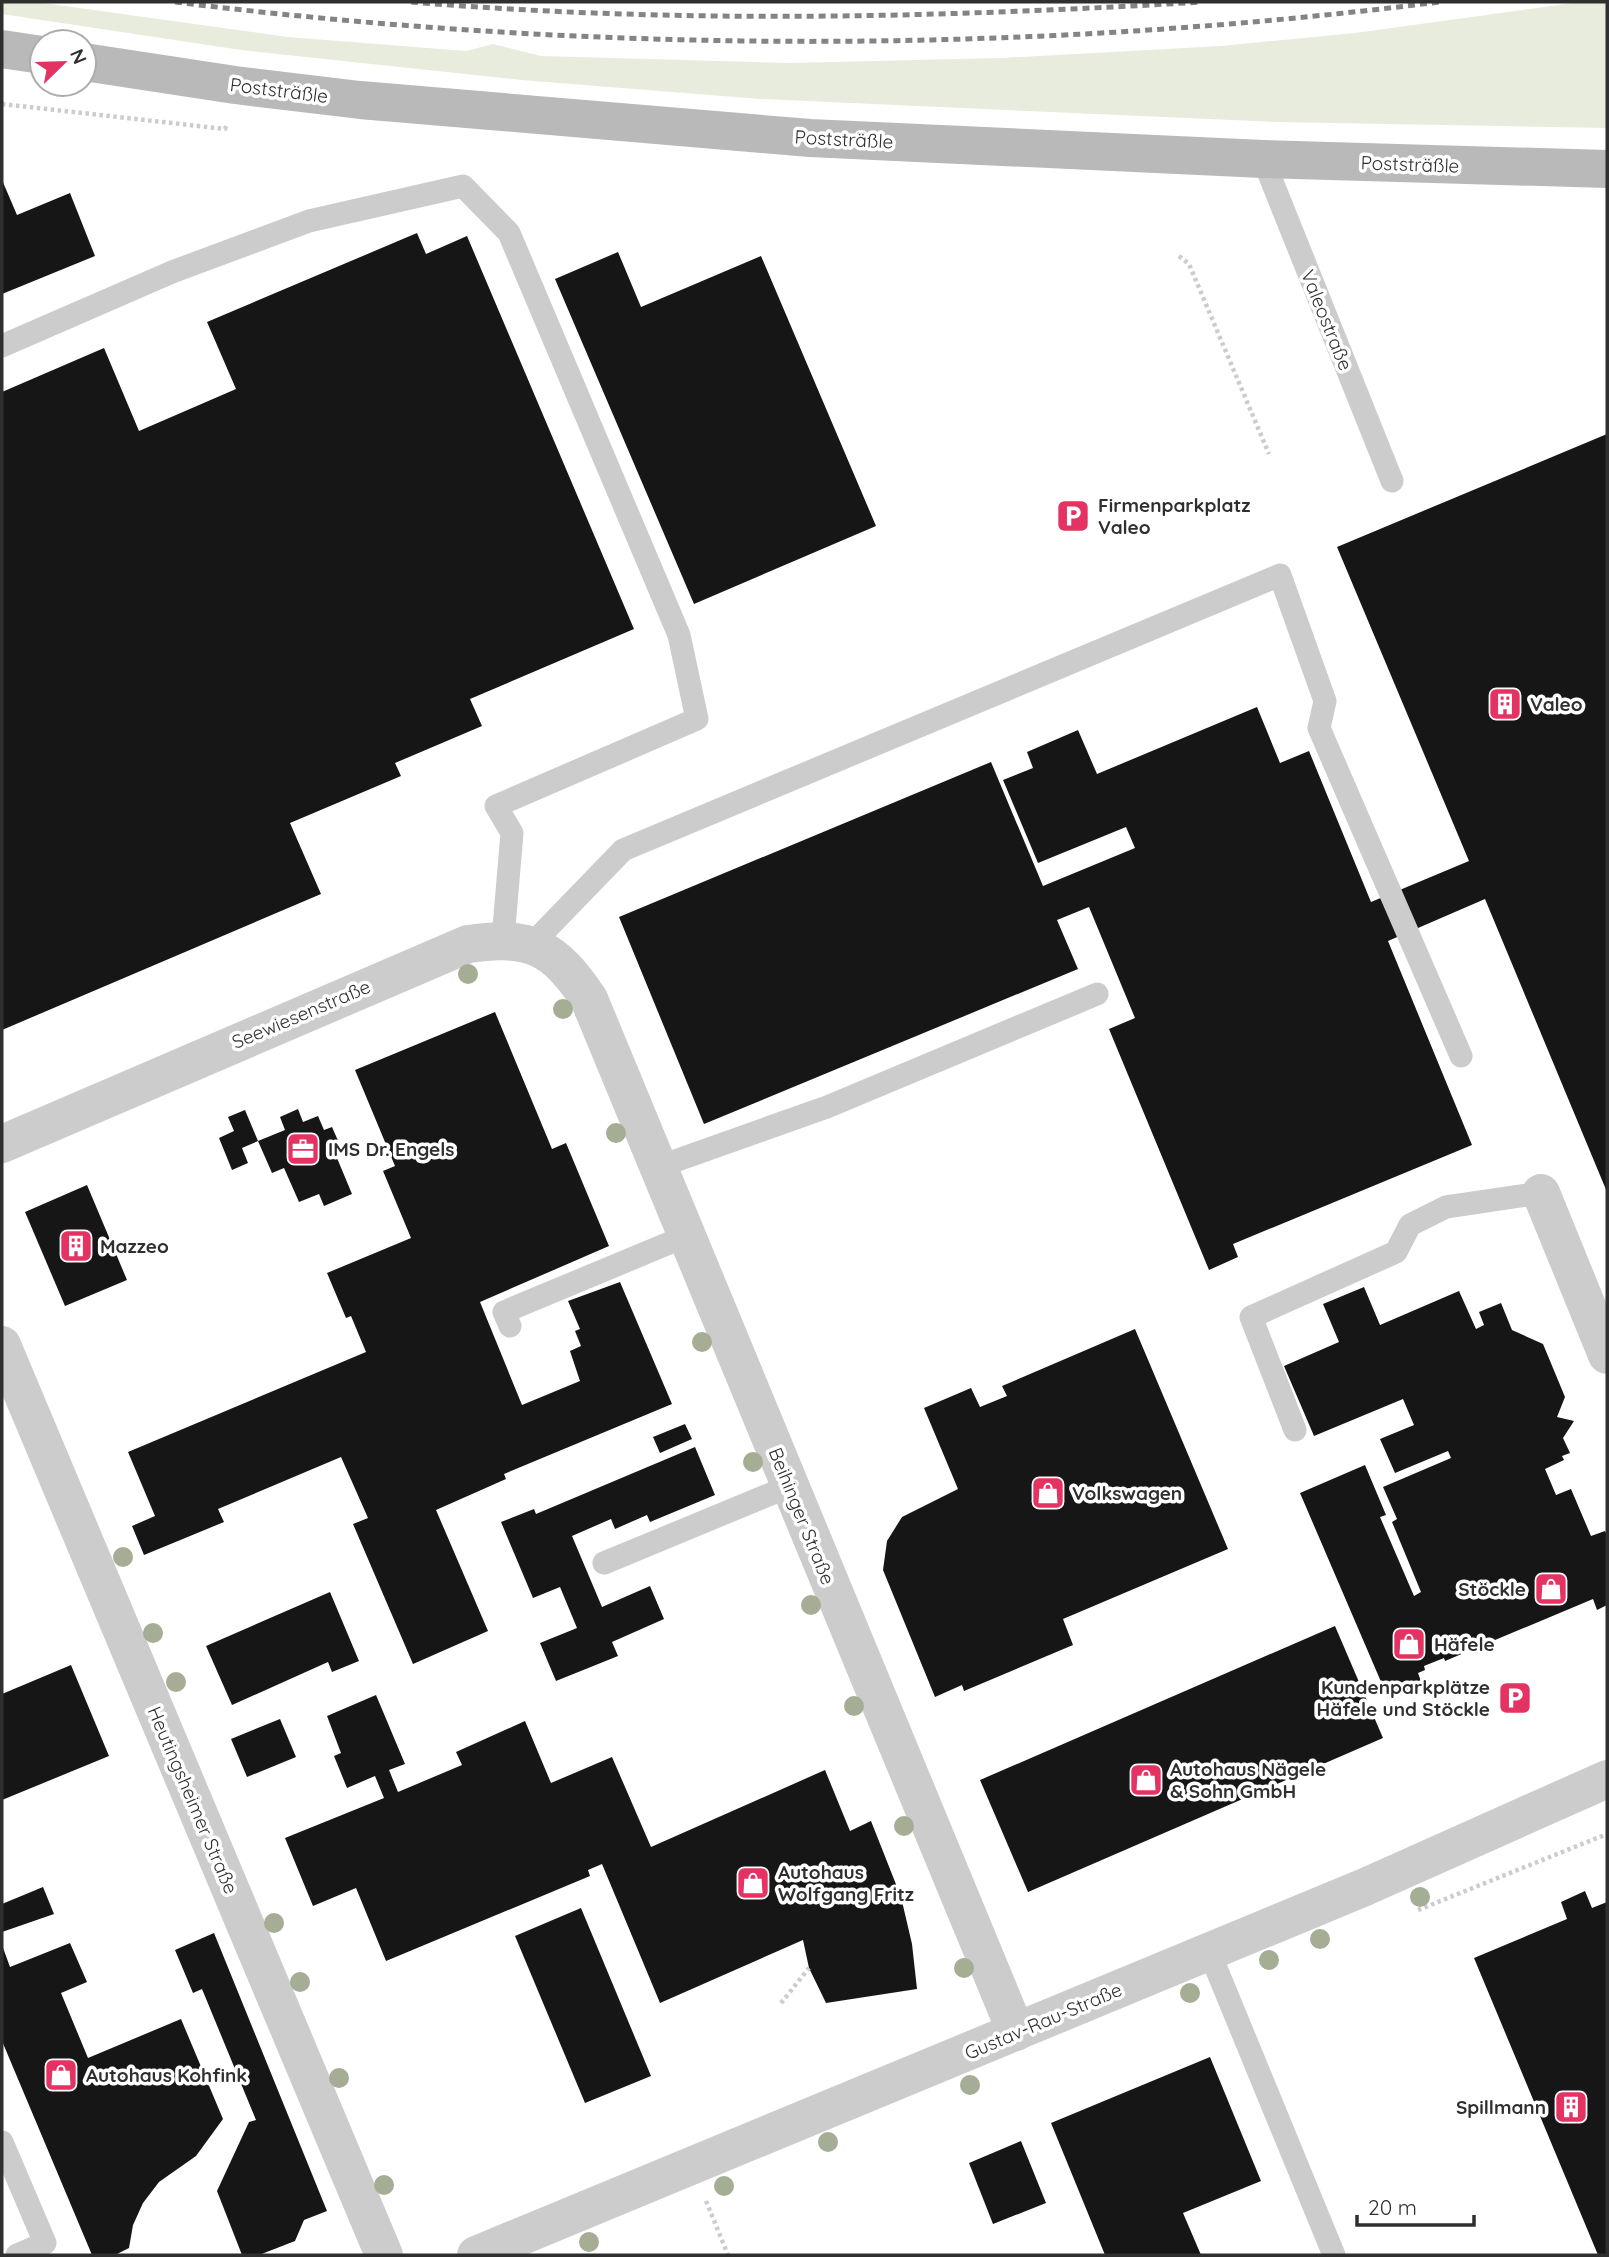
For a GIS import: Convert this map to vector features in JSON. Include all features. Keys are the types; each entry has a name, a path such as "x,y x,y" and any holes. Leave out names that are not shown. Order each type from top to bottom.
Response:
{"main road":[{"path":"2,49 28,53"},
{"name":"Poststräßle","path":"98,64 360,100 769,135 1263,159 1607,169"}],"street":[{"name":"Beihinger Straße","path":"517,942 567,967 589,999 1016,2032"},
{"name":"Seewiesenstraße","path":"2,1144 468,944 517,942"},
{"path":"1541,1194 1607,1355"},
{"name":"Heutingsheimer Straße","path":"2,1345 384,2255"},
{"name":"Gustav-Rau-Straße","path":"486,2253 1365,1887 1607,1779"}],"lane":[{"name":"Valeostraße","path":"1263,159 1392,481"},
{"path":"2,346 172,272 309,221 463,186 509,233 679,635 697,719 496,806 512,833 517,942"},
{"path":"517,942 623,850 1280,575 1325,701 1318,729 1461,1056"},
{"path":"658,1167 827,1107 1097,994"},
{"path":"1295,1430 1251,1317 1396,1252 1410,1225 1446,1207 1541,1194"},
{"path":"510,1326 503,1312 686,1236"},
{"path":"604,1563 790,1486"},
{"path":"1209,1951 1334,2255"},
{"path":"2,2142 45,2243 17,2255"}],"path":[{"path":"1179,256 1189,264 1269,454"},
{"path":"781,2003 809,1968"},
{"path":"691,2167 728,2255"}],"shaded area":[{"path":"2,2 36,2 288,37 466,51 493,44 541,56 789,63 1002,58 1221,46 1355,33 1580,2 1607,2 1607,128 1275,122 760,99 521,80 241,50 2,14"}],"building":[{"path":"2,180 17,215 70,193 95,256 2,294"},
{"path":"417,233 426,254 467,236 634,629 470,699 482,726 395,763 401,776 290,823 321,894 2,1030 2,392 104,348 139,431 236,389 207,322"},
{"path":"618,252 641,307 761,256 876,526 694,604 555,279"},
{"path":"1607,434 1607,1192 1485,899 1388,941 1472,1145 1233,1244 1238,1257 1209,1270 1109,1029 1135,1018 1089,907 1057,920 1078,969 704,1124 619,917 991,762 1043,886 1135,848 1126,827 1038,863 1003,780 1033,768 1027,752 1078,730 1097,774 1257,707 1280,763 1309,751 1371,902 1469,861 1337,547"},
{"path":"495,1012 552,1149 566,1143 609,1246 480,1302 522,1405 580,1381 570,1351 581,1346 575,1331 580,1329 568,1301 620,1282 672,1404 504,1474 506,1479 436,1510 488,1631 413,1664 353,1524 368,1518 341,1457 218,1509 224,1522 144,1555 132,1526 155,1516 128,1452 366,1352 351,1316 346,1318 327,1273 411,1238 383,1171 395,1166 355,1070"},
{"path":"298,1109 303,1122 318,1116 324,1130 332,1127 339,1143 332,1146 352,1194 324,1206 319,1194 299,1202 284,1168 272,1173 258,1141 285,1130 280,1117"},
{"path":"245,1110 258,1141 242,1148 248,1163 232,1170 219,1138 234,1131 228,1117"},
{"name":"Mazzeo","path":"87,1185 127,1280 65,1306 25,1212"},
{"path":"1364,1287 1380,1325 1459,1291 1476,1329 1484,1325 1479,1312 1501,1303 1512,1330 1543,1344 1565,1397 1557,1417 1574,1421 1563,1438 1570,1453 1562,1456 1564,1460 1545,1469 1556,1495 1571,1489 1591,1536 1605,1531 1607,1535 1607,1605 1597,1610 1593,1599 1445,1661 1444,1658 1424,1666 1425,1670 1418,1673 1422,1684 1388,1698 1300,1493 1365,1465 1386,1515 1380,1517 1414,1596 1421,1592 1392,1522 1397,1519 1383,1487 1451,1458 1448,1451 1395,1473 1380,1439 1414,1425 1403,1399 1314,1436 1284,1366 1339,1342 1323,1304"},
{"path":"1135,1329 1228,1549 1063,1619 1073,1645 964,1691 962,1685 935,1697 883,1570 887,1541 902,1517 958,1489 924,1408 971,1388 980,1407 1007,1396 1002,1386"},
{"path":"685,1424 692,1439 660,1453 653,1437"},
{"path":"695,1447 715,1495 650,1522 647,1515 615,1529 611,1519 572,1536 602,1607 650,1586 664,1619 612,1642 618,1656 556,1681 540,1643 577,1628 560,1587 533,1598 501,1522 534,1509 536,1514"},
{"path":"330,1592 359,1661 332,1672 328,1662 232,1705 206,1646"},
{"path":"1335,1626 1383,1738 1028,1892 980,1780"},
{"path":"71,1665 109,1756 2,1800 2,1694"},
{"path":"376,1695 405,1764 389,1770 398,1792 462,1765 456,1752 525,1721 551,1783 612,1757 651,1847 825,1770 850,1831 871,1821 901,1897 912,1944 917,1989 826,2003 809,1968 803,1940 660,2003 602,1864 588,1870 590,1876 386,1961 356,1888 313,1906 285,1838 384,1798 375,1776 347,1788 334,1756 341,1753 327,1716"},
{"path":"280,1719 296,1757 247,1777 231,1739"},
{"path":"43,1887 54,1914 2,1932 2,1904"},
{"name":"Spillmann","path":"1585,1891 1592,1908 1607,1902 1607,2255 1598,2255 1474,1958 1567,1919 1561,1902"},
{"path":"581,1908 651,2076 585,2103 515,1936"},
{"path":"214,1933 327,2211 304,2220 295,2241 259,2255 242,2255 217,2191 249,2122 256,2120 202,1989 193,1993 175,1950"},
{"path":"70,1943 87,1982 61,1993 88,2058 181,2019 223,2119 196,2156 159,2182 143,2203 133,2225 129,2248 115,2255 92,2255 2,2041 2,1945 10,1967"},
{"path":"1210,2057 1261,2181 1183,2213 1201,2255 1105,2255 1051,2123"},
{"path":"1021,2141 1046,2203 993,2224 969,2163"}],"railway":[{"path":"175,2 332,19 490,31 648,39 807,41 965,39 1123,32 1439,2"},
{"path":"411,2 609,14 707,16 905,15 1201,2"}],"place":[{"name":"Firmenparkplatz Valeo","path":"1073,516"},
{"name":"Valeo","path":"1505,704"},
{"name":"IMS Dr. Engels","path":"303,1149"},
{"name":"Mazzeo","path":"76,1246"},
{"name":"Volkswagen","path":"1048,1493"},
{"name":"Stöckle","path":"1551,1589"},
{"name":"Häfele","path":"1409,1644"},
{"name":"Kundenparkplätze Häfele und Stöckle","path":"1515,1698"},
{"name":"Autohaus Nägele & Sohn GmbH","path":"1146,1780"},
{"name":"Autohaus Wolfgang Fritz","path":"753,1883"},
{"name":"Autohaus Kohfink","path":"61,2075"},
{"name":"Spillmann","path":"1571,2107"}]}
